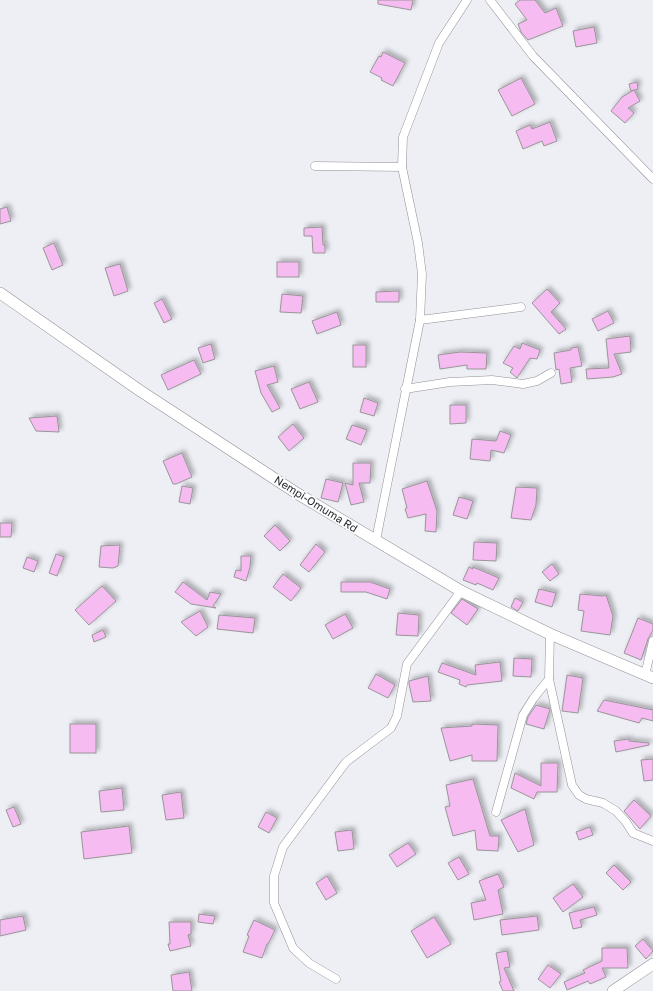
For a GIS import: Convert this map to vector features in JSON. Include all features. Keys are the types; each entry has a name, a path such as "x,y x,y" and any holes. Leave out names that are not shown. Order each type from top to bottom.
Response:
{"street":[{"path":"376,540 420,320 422,274 418,243 402,167 403,137 439,43 467,0"},
{"path":"490,0 533,56 653,179"},
{"path":"315,166 402,167"},
{"name":"Nempi-Omuma Rd","path":"0,294 139,390 298,494 462,591 550,634 649,676"},
{"path":"420,320 521,307"},
{"path":"405,390 450,382 492,380 522,384 537,381 550,373"},
{"path":"336,979 310,963 293,948 274,902 274,876 276,868 283,847 346,762 391,728 397,716 408,664 462,591"},
{"path":"550,634 549,679 572,784 579,795 586,799 603,803 616,811 633,832 653,841"},
{"path":"649,676 653,640"},
{"path":"496,812 523,715 533,699 549,679"},
{"path":"613,991 653,964"}],"building":[{"path":"378,0 413,0 411,10 378,4"},
{"path":"520,0 535,0 545,13 556,8 563,26 528,40 521,32 518,24 527,20 515,4"},
{"path":"594,27 597,43 576,47 573,31"},
{"path":"383,52 405,63 393,86 370,72"},
{"path":"521,78 535,104 512,116 498,90"},
{"path":"637,82 638,89 631,91 629,84"},
{"path":"634,90 640,101 628,108 634,113 625,123 611,111 622,97"},
{"path":"550,122 557,141 544,146 542,141 523,149 516,131 530,125 532,129"},
{"path":"7,207 11,221 0,224 0,209"},
{"path":"322,227 325,253 313,253 312,236 304,236 304,228"},
{"path":"54,243 63,265 52,270 43,248"},
{"path":"277,262 299,262 299,277 277,277"},
{"path":"120,264 128,291 114,296 105,268"},
{"path":"547,289 560,303 551,312 566,329 559,334 532,303"},
{"path":"399,291 399,302 376,302 376,292"},
{"path":"282,294 303,296 301,313 280,312"},
{"path":"162,299 172,319 164,323 154,303"},
{"path":"608,311 614,323 598,331 592,319"},
{"path":"337,312 341,325 317,334 312,321"},
{"path":"630,336 631,352 614,354 622,374 613,377 587,379 586,369 609,368 606,339"},
{"path":"522,343 540,350 537,359 530,358 517,378 510,372 513,368 503,363 514,346 520,349"},
{"path":"211,344 215,359 203,363 198,348"},
{"path":"353,345 366,345 366,367 353,367"},
{"path":"578,347 582,366 570,368 572,382 561,384 559,369 556,370 554,353 571,350 571,348"},
{"path":"460,352 487,353 486,369 467,369 467,365 440,369 438,355"},
{"path":"194,360 201,374 168,390 161,375"},
{"path":"274,366 278,382 267,385 280,408 272,412 261,393 255,371"},
{"path":"309,382 318,402 300,409 291,389"},
{"path":"364,398 378,403 374,416 360,412"},
{"path":"450,405 466,405 466,423 450,424"},
{"path":"57,416 59,432 36,431 29,418"},
{"path":"293,424 304,438 289,451 278,437"},
{"path":"352,425 367,430 361,445 346,439"},
{"path":"500,431 511,435 504,453 491,450 490,461 470,459 472,439 496,441"},
{"path":"182,453 192,477 173,484 163,461"},
{"path":"353,463 371,463 370,483 359,483 364,502 351,505 345,483 353,485"},
{"path":"326,479 343,483 338,502 321,498"},
{"path":"427,481 437,511 436,532 425,531 426,514 408,518 405,509 407,508 402,489"},
{"path":"182,486 193,488 190,504 179,502"},
{"path":"516,487 537,488 536,505 531,520 511,518"},
{"path":"459,497 473,501 467,519 453,515"},
{"path":"0,523 12,523 11,537 0,537"},
{"path":"275,525 290,541 280,551 264,536"},
{"path":"474,542 497,543 496,561 473,560"},
{"path":"316,544 325,552 309,572 300,565"},
{"path":"120,545 118,566 113,568 99,567 101,546"},
{"path":"56,554 64,557 57,576 49,573"},
{"path":"241,556 251,556 246,581 234,577 236,570 241,571"},
{"path":"27,557 38,561 34,572 23,568"},
{"path":"552,564 559,574 550,581 542,572"},
{"path":"469,567 473,569 473,567 499,578 493,590 477,583 476,585 463,580"},
{"path":"283,574 301,588 291,601 273,587"},
{"path":"183,582 207,600 210,592 221,594 213,606 216,608 191,604 175,592"},
{"path":"341,582 370,582 390,589 387,599 366,592 341,592"},
{"path":"102,586 116,601 89,625 75,610"},
{"path":"539,589 556,593 552,607 535,602"},
{"path":"580,594 606,595 613,616 610,635 581,631 584,611 578,610"},
{"path":"515,598 523,602 518,611 511,607"},
{"path":"462,599 478,609 467,625 451,613"},
{"path":"200,611 208,627 196,636 181,622"},
{"path":"398,613 419,615 418,636 396,635"},
{"path":"345,614 353,628 333,639 325,625"},
{"path":"219,615 255,618 253,633 217,629"},
{"path":"638,618 653,624 653,630 648,639 641,660 624,653"},
{"path":"103,630 106,637 94,642 92,635"},
{"path":"514,658 532,659 531,677 513,676"},
{"path":"500,662 502,681 467,685 466,687 459,684 460,680 438,672 442,663 476,675 475,665"},
{"path":"376,674 395,685 388,698 368,688"},
{"path":"567,675 583,678 578,713 562,711"},
{"path":"428,676 431,701 413,702 409,681"},
{"path":"604,700 653,710 653,721 642,718 639,723 597,711"},
{"path":"536,705 550,709 544,729 526,724 528,717"},
{"path":"70,724 96,724 96,753 70,753"},
{"path":"472,724 498,725 497,761 472,761 472,755 450,761 441,728 472,726"},
{"path":"629,739 629,741 649,743 649,745 616,752 614,741"},
{"path":"653,759 653,780 644,781 641,760"},
{"path":"541,763 558,763 557,792 537,792 534,799 511,788 515,773 541,786"},
{"path":"473,779 490,836 499,836 498,851 477,850 475,830 453,836 445,807 450,806 446,785"},
{"path":"122,788 124,810 101,812 99,791"},
{"path":"181,792 184,818 166,820 162,795"},
{"path":"634,800 651,816 640,829 624,811"},
{"path":"14,807 21,824 13,827 6,810"},
{"path":"525,809 534,845 518,852 501,820"},
{"path":"266,812 277,818 269,833 258,827"},
{"path":"129,826 132,853 84,859 81,832"},
{"path":"590,827 593,835 579,840 576,832"},
{"path":"352,830 354,849 338,851 335,832"},
{"path":"408,843 416,854 397,867 389,855"},
{"path":"459,857 469,874 458,880 448,863"},
{"path":"614,865 631,882 623,890 606,873"},
{"path":"498,874 504,887 498,890 503,914 474,920 471,903 486,900 479,881"},
{"path":"327,876 337,893 326,900 316,883"},
{"path":"573,884 583,897 563,912 553,898"},
{"path":"594,907 597,915 580,920 582,927 573,929 569,913"},
{"path":"199,914 215,916 213,924 198,922"},
{"path":"23,916 26,930 0,936 0,920"},
{"path":"537,916 539,930 502,935 500,920"},
{"path":"434,917 451,944 427,958 411,931"},
{"path":"254,920 275,930 267,944 262,958 243,952 249,936 247,935"},
{"path":"169,922 191,922 191,934 188,935 191,946 170,951 168,944 170,944"},
{"path":"643,939 653,951 646,959 635,946"},
{"path":"602,948 627,948 628,968 602,968 606,977 590,984 588,981 567,990 564,982 585,973 583,970 602,961"},
{"path":"507,951 510,967 504,968 514,991 503,991 499,982 501,981 496,953"},
{"path":"548,965 561,974 550,988 538,979"},
{"path":"189,972 192,991 173,991 171,975"}]}
